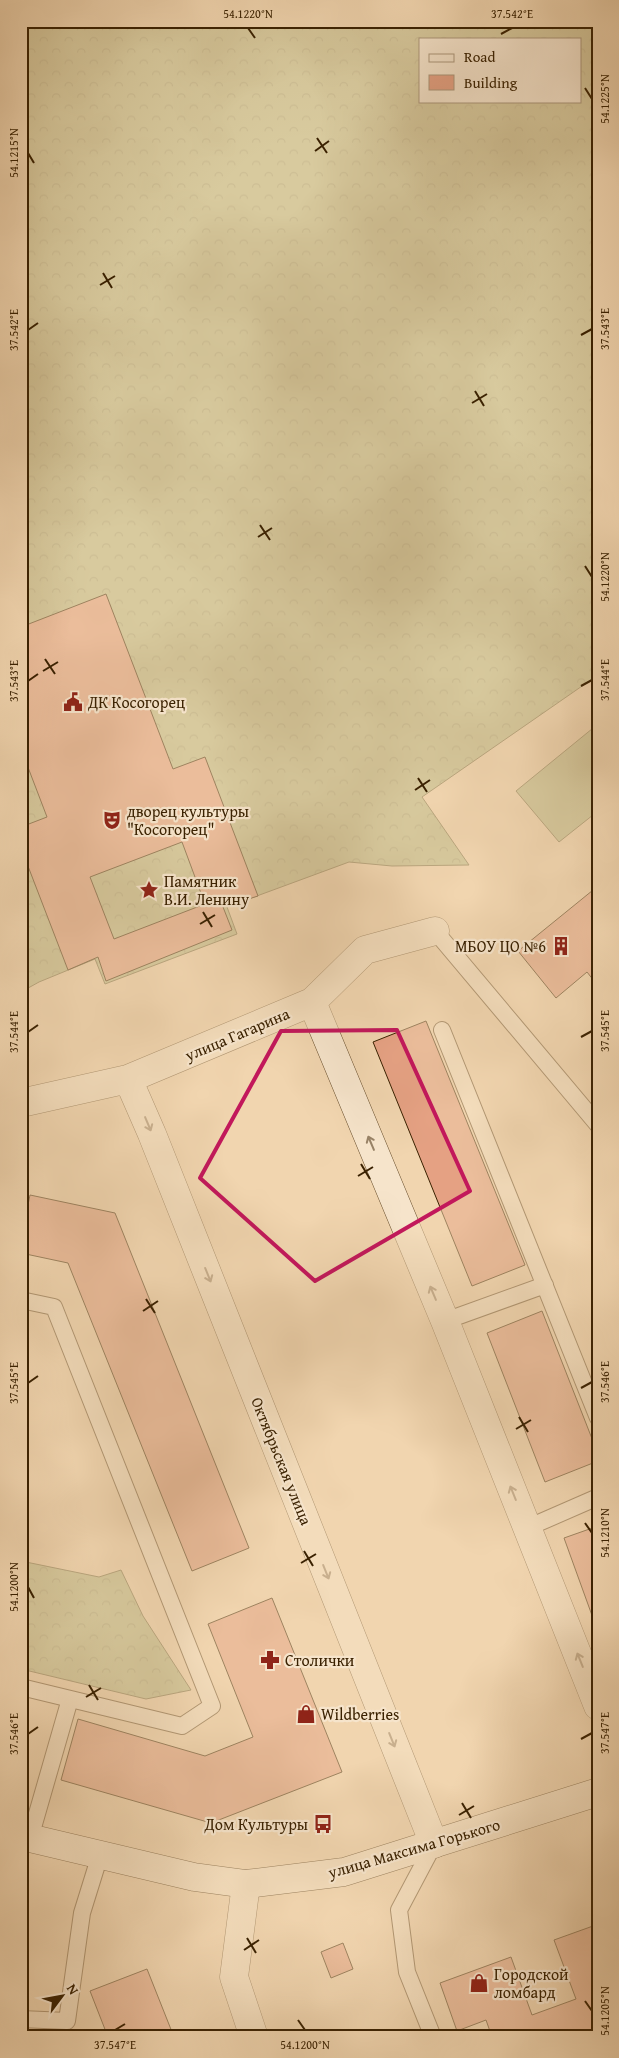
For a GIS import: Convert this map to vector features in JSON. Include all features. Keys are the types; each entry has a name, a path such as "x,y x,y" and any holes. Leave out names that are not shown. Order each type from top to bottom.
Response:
{"street":[{"name":"улица Гагарина","path":"21,1103 128,1079 312,1002 365,950 435,931"},
{"path":"312,1002 444,1321 598,1706"},
{"name":"Октябрьская улица","path":"128,1079 434,1844"},
{"name":"улица Максима Горького","path":"25,1837 194,1877 246,1884 344,1872 598,1792"},
{"path":"246,1884 234,1977 254,2037"}],"lane":[{"path":"435,931 598,1125"},
{"path":"442,1030 598,1418"},
{"path":"444,1321 545,1285"},
{"path":"21,1300 54,1307 212,1706 182,1726 21,1688"},
{"path":"527,1528 598,1497"},
{"path":"25,1837 70,1699"},
{"path":"433,2037 407,1972 399,1910 434,1844"},
{"path":"21,2019 67,2021 82,1913 100,1855"}],"highlighted area":[{"path":"397,1030 470,1191 315,1281 200,1178 281,1031"}],"green space":[{"path":"21,21 598,21 598,675 422,797 469,865 392,866 349,862 227,907 237,934 105,984 95,959 39,982 21,992"},
{"path":"598,724 598,811 559,842 516,791"},
{"path":"21,1561 99,1577 121,1570 143,1616 191,1690 146,1699 21,1669"}],"building":[{"path":"106,594 173,769 205,757 258,896 223,907 232,930 106,981 98,957 68,970 21,848 21,827 47,817 21,749 21,627","holes":["182,842 205,904 114,939 90,877"]},
{"name":"МБОУ ЦО №6","path":"598,886 598,986 587,972 556,998 518,951"},
{"path":"426,1021 525,1265 472,1286 373,1042"},
{"path":"30,1195 115,1213 249,1548 192,1571 68,1263 21,1253 21,1239"},
{"path":"542,1311 598,1454 598,1461 545,1482 487,1333"},
{"path":"598,1526 598,1632 564,1538"},
{"path":"272,1598 342,1772 211,1823 61,1780 78,1719 205,1756 253,1737 208,1624"},
{"path":"593,1926 598,1940 598,2037 492,2037 486,2020 457,2031 440,1983 511,1957 532,2015 576,1999 554,1940"},
{"path":"343,1943 353,1969 331,1978 321,1952"},
{"path":"21,1945 28,1947 21,1971"},
{"path":"147,1969 174,2037 108,2037 90,1991"}],"place":[{"name":"ДК Косогорец","path":"73,702"},
{"name":"дворец культуры \"Косогорец\"","path":"112,820"},
{"name":"Памятник В.И. Ленину","path":"149,890"},
{"name":"МБОУ ЦО №6","path":"561,946"},
{"name":"Столички","path":"270,1660"},
{"name":"Wildberries","path":"306,1714"},
{"name":"Дом Культуры","path":"323,1824"},
{"name":"Городской ломбард","path":"479,1983"}]}
